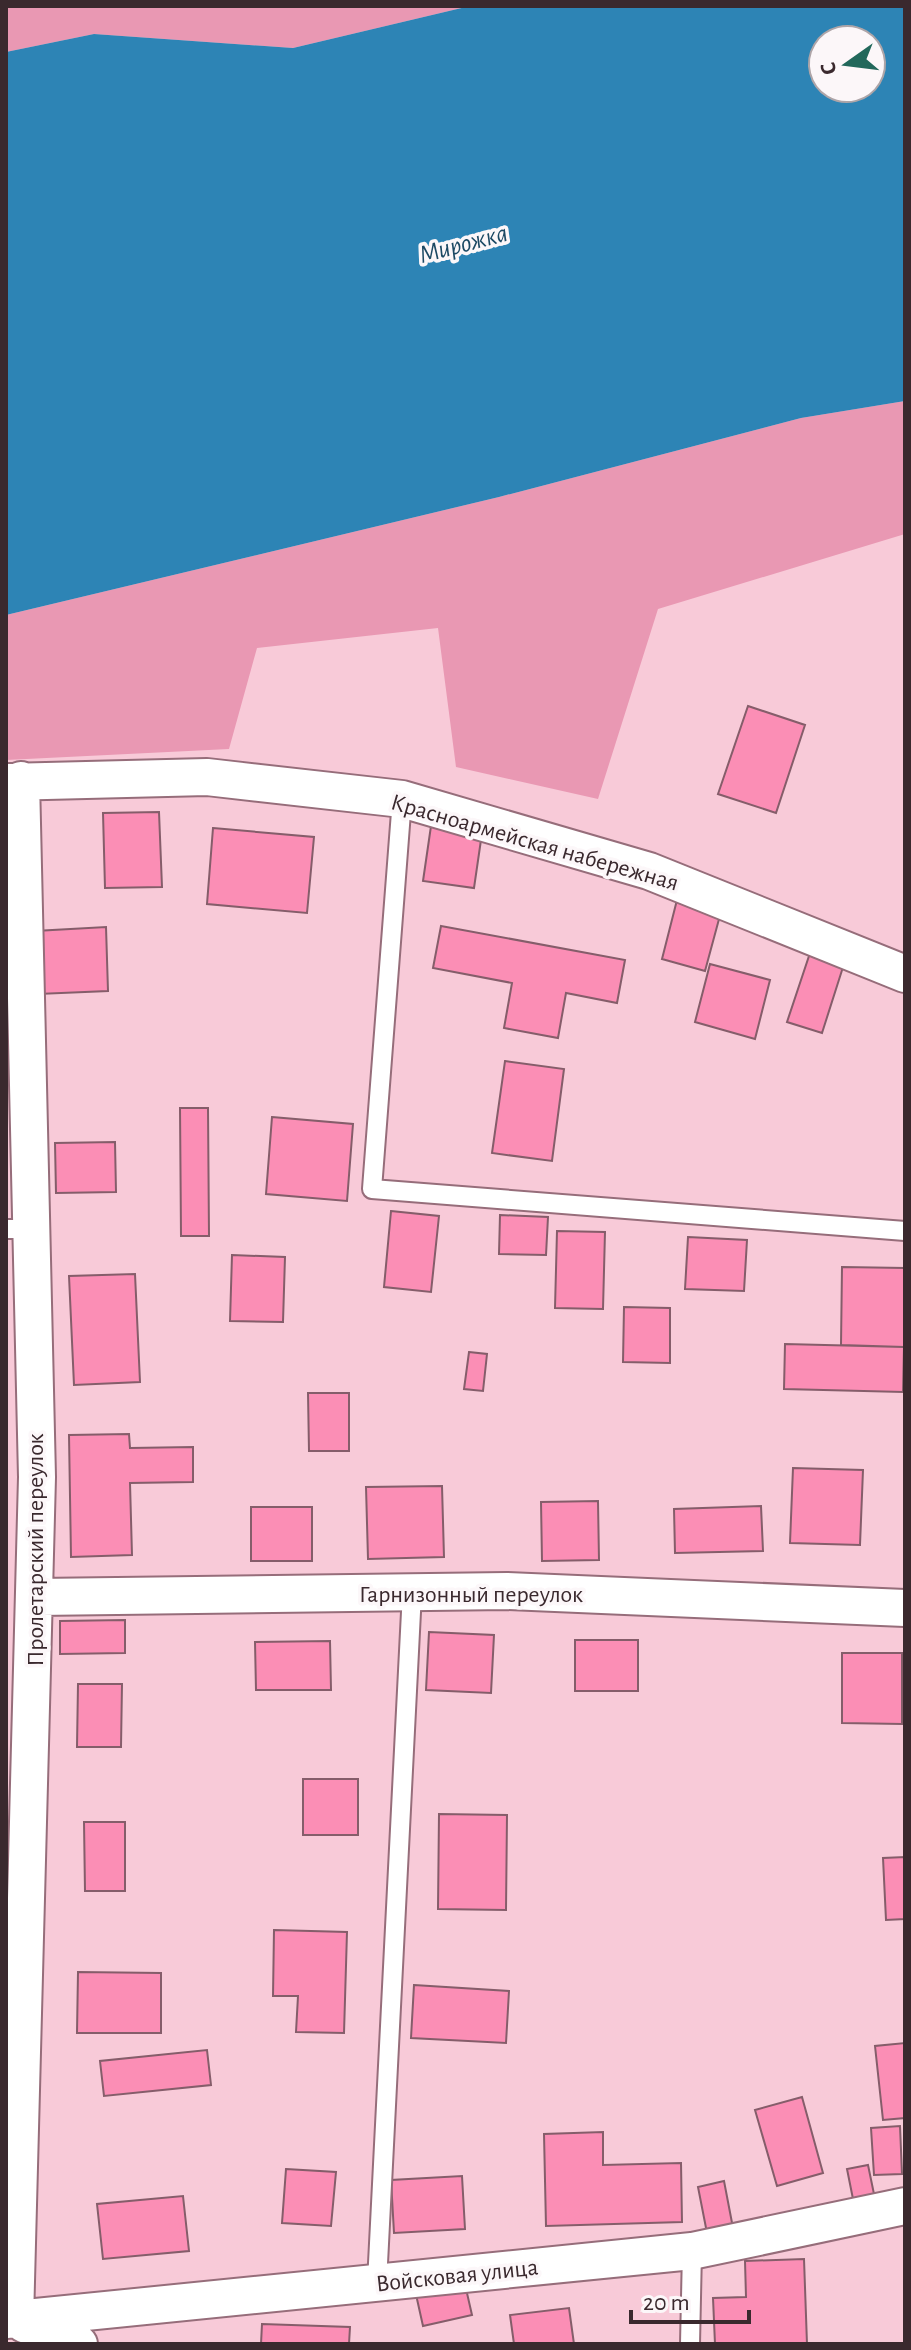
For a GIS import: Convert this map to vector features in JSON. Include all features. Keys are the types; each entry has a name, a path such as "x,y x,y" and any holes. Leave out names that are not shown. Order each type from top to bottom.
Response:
{"street":[{"name":"Красноармейская набережная","path":"14,781 207,777 402,799 649,871 905,974"},
{"name":"Пролетарский переулок","path":"11,2320 37,1597 22,1477 14,781"},
{"name":"Гарнизонный переулок","path":"37,1597 507,1591 905,1608"},
{"name":"Войсковая улица","path":"11,2320 692,2251 905,2206"},
{"path":"11,2320 79,2344"}],"lane":[{"path":"402,799 372,1189 905,1231"},
{"path":"377,2283 412,1592"},
{"path":"690,2344 692,2251"}],"shaded area":[{"path":"6,6 470,6 293,48 94,34 6,52"},
{"path":"905,401 905,534 658,609 598,799 456,767 438,628 257,648 229,749 6,760 6,615 499,497 801,418"}],"water":[{"name":"Мирожка","path":"470,6 905,6 905,401 801,418 499,497 6,615 6,52 94,34 293,48"}],"building":[{"path":"748,706 805,725 776,813 718,794"},
{"path":"159,812 162,887 105,888 103,813"},
{"path":"431,826 482,833 474,888 423,881"},
{"path":"213,828 314,837 307,913 207,904"},
{"path":"678,896 722,908 705,971 662,959"},
{"path":"441,926 625,960 617,1003 566,993 558,1038 504,1028 512,983 433,968"},
{"path":"106,927 108,991 38,994 35,931"},
{"path":"810,953 844,964 822,1033 787,1022"},
{"path":"710,964 770,980 755,1039 695,1022"},
{"path":"505,1061 564,1069 552,1161 492,1153"},
{"path":"180,1108 208,1108 209,1236 181,1236"},
{"path":"272,1117 353,1124 347,1201 266,1194"},
{"path":"115,1142 116,1192 56,1193 55,1143"},
{"path":"391,1211 439,1216 431,1292 384,1287"},
{"path":"500,1215 548,1217 546,1255 499,1254"},
{"path":"557,1231 605,1232 603,1309 555,1308"},
{"path":"688,1237 747,1240 744,1291 685,1289"},
{"path":"232,1255 285,1257 283,1322 230,1321"},
{"path":"842,1267 905,1268 904,1347 841,1345"},
{"path":"135,1274 140,1382 74,1385 69,1276"},
{"path":"624,1307 670,1308 670,1363 623,1362"},
{"path":"785,1344 904,1347 903,1392 784,1389"},
{"path":"469,1352 487,1354 483,1391 464,1389"},
{"path":"308,1393 349,1393 349,1451 309,1451"},
{"path":"129,1434 130,1448 193,1447 193,1482 130,1483 132,1555 71,1557 69,1435"},
{"path":"793,1468 863,1470 860,1545 790,1543"},
{"path":"442,1486 444,1557 368,1559 366,1487"},
{"path":"598,1501 599,1560 542,1561 541,1502"},
{"path":"761,1506 763,1551 675,1553 674,1509"},
{"path":"251,1507 312,1507 312,1561 251,1561"},
{"path":"125,1620 125,1653 60,1654 60,1621"},
{"path":"429,1632 494,1635 491,1693 426,1690"},
{"path":"575,1640 638,1640 638,1691 575,1691"},
{"path":"330,1641 331,1690 256,1690 255,1642"},
{"path":"842,1653 902,1653 902,1724 842,1723"},
{"path":"78,1684 122,1684 121,1747 77,1747"},
{"path":"303,1779 358,1779 358,1835 303,1835"},
{"path":"439,1814 507,1815 506,1910 438,1909"},
{"path":"84,1822 125,1822 125,1891 85,1891"},
{"path":"905,1857 905,1919 886,1920 883,1858"},
{"path":"274,1930 347,1932 344,2033 296,2032 298,1996 273,1996"},
{"path":"78,1972 161,1973 161,2033 77,2033"},
{"path":"414,1985 509,1991 506,2043 411,2038"},
{"path":"905,2043 905,2118 883,2120 875,2046"},
{"path":"207,2050 211,2085 104,2096 100,2061"},
{"path":"802,2097 823,2173 777,2186 755,2110"},
{"path":"900,2126 902,2174 874,2175 871,2128"},
{"path":"603,2132 603,2165 681,2163 682,2222 546,2226 544,2134"},
{"path":"868,2165 874,2194 853,2199 847,2169"},
{"path":"286,2169 336,2172 331,2226 282,2223"},
{"path":"462,2176 465,2229 394,2233 391,2180"},
{"path":"724,2181 733,2228 707,2233 698,2187"},
{"path":"183,2196 189,2251 103,2259 97,2204"},
{"path":"804,2259 807,2344 715,2344 713,2298 746,2297 745,2261"},
{"path":"464,2280 472,2315 423,2326 415,2290"},
{"path":"569,2308 574,2344 514,2344 510,2315"},
{"path":"262,2324 350,2327 349,2344 261,2344"}]}
